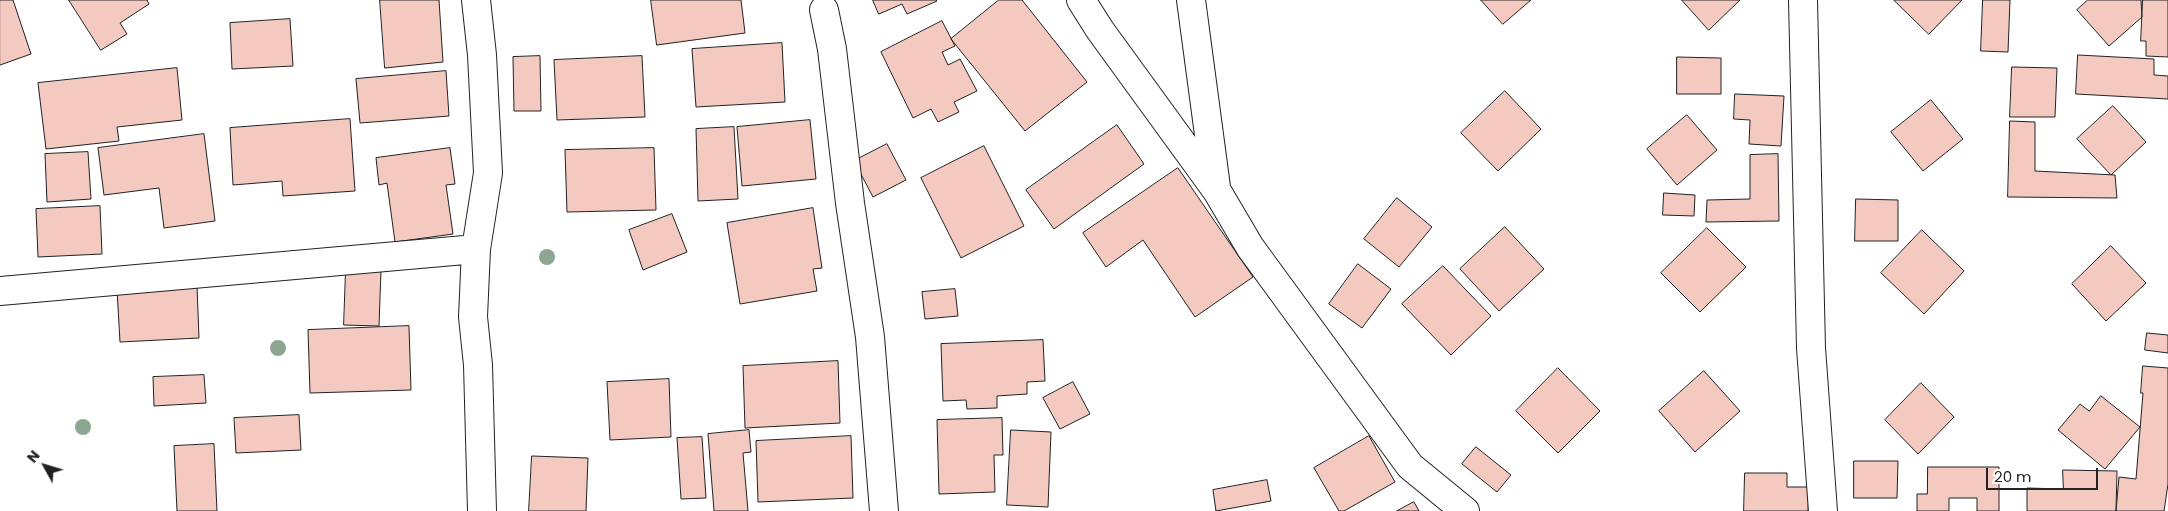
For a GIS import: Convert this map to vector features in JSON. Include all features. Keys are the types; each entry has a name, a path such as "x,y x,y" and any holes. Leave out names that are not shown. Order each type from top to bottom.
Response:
{"street":[{"path":"476,0 482,55 488,173 476,249 474,317 478,364 482,511"},
{"path":"1081,0 1217,191 1250,248 1410,466 1465,511"},
{"path":"1191,0 1217,191"},
{"path":"1803,0 1811,348 1823,511"},
{"path":"824,10 832,49 850,203 870,337 884,511"},
{"path":"0,291 476,249"}],"building":[{"path":"0,0 13,0 31,54 0,65"},
{"path":"69,0 147,0 149,4 120,23 127,34 101,50"},
{"path":"380,0 439,0 443,62 385,68"},
{"path":"651,0 741,0 745,33 657,45"},
{"path":"873,0 937,1 907,14 902,4 879,14"},
{"path":"999,0 1022,0 1087,82 1025,131 951,39"},
{"path":"1481,0 1531,0 1503,24"},
{"path":"1682,0 1740,0 1709,30"},
{"path":"1894,0 1962,0 1929,34"},
{"path":"1983,0 2010,0 2008,52 1981,51"},
{"path":"2088,0 2141,0 2142,17 2109,46 2077,10"},
{"path":"2143,0 2168,0 2168,57 2146,56 2146,41 2141,41"},
{"path":"290,19 293,66 232,69 230,23"},
{"path":"942,21 955,46 942,52 948,65 960,59 977,91 954,102 959,112 938,122 931,109 913,118 881,52"},
{"path":"782,43 785,102 696,107 692,49"},
{"path":"2078,55 2154,59 2154,75 2168,76 2168,99 2076,94"},
{"path":"540,56 541,111 514,111 513,57"},
{"path":"642,56 645,117 557,120 554,60"},
{"path":"1677,57 1721,58 1721,94 1677,94"},
{"path":"2012,67 2057,68 2055,117 2010,117"},
{"path":"177,68 182,120 117,127 119,141 46,149 38,83"},
{"path":"446,71 449,116 360,123 356,79"},
{"path":"1505,91 1541,129 1498,171 1461,133"},
{"path":"1735,94 1784,96 1781,146 1749,144 1750,120 1734,119"},
{"path":"1931,100 1963,139 1923,171 1891,132"},
{"path":"2113,106 2146,142 2111,175 2077,139"},
{"path":"1687,115 1717,150 1677,185 1647,149"},
{"path":"350,119 355,191 283,196 282,181 233,185 230,128"},
{"path":"810,120 816,179 742,186 737,127"},
{"path":"2010,121 2035,122 2035,171 2115,175 2117,198 2008,197"},
{"path":"1117,125 1144,164 1054,229 1026,190"},
{"path":"734,127 738,199 698,201 696,129"},
{"path":"204,134 215,221 164,228 159,188 104,195 98,148"},
{"path":"887,144 906,180 873,197 854,161"},
{"path":"984,146 1024,226 961,258 921,178"},
{"path":"450,148 455,184 446,185 453,234 395,242 387,183 379,185 376,158"},
{"path":"654,148 656,210 567,212 565,150"},
{"path":"88,152 91,199 47,202 45,154"},
{"path":"1778,154 1779,221 1706,222 1707,200 1750,199 1750,155"},
{"path":"1178,168 1253,277 1195,317 1143,240 1106,267 1083,233"},
{"path":"1664,193 1695,195 1694,216 1663,215"},
{"path":"1397,198 1432,227 1399,267 1364,239"},
{"path":"1856,199 1898,200 1898,241 1855,241"},
{"path":"100,206 102,254 38,257 36,209"},
{"path":"813,208 822,268 813,269 817,291 740,304 727,223"},
{"path":"672,214 687,252 643,270 629,230"},
{"path":"1505,227 1544,269 1499,311 1460,269"},
{"path":"1707,228 1746,267 1700,312 1661,273"},
{"path":"1922,230 1964,271 1924,314 1881,273"},
{"path":"2111,246 2146,283 2106,321 2072,284"},
{"path":"1358,264 1391,289 1362,328 1329,304"},
{"path":"1443,266 1491,316 1451,355 1402,304"},
{"path":"346,269 381,270 379,326 344,325"},
{"path":"197,286 199,338 120,342 117,290"},
{"path":"955,289 958,316 925,319 922,292"},
{"path":"409,326 411,390 310,393 308,330"},
{"path":"2147,333 2168,335 2168,353 2145,350"},
{"path":"1043,340 1045,381 1027,382 1027,394 997,396 997,408 967,409 966,400 943,401 941,344"},
{"path":"838,361 840,423 745,428 743,366"},
{"path":"2143,366 2168,368 2168,484 2164,511 2116,511 2119,477 2136,479 2143,393 2141,393"},
{"path":"1558,368 1600,411 1558,453 1516,411"},
{"path":"1704,371 1740,411 1695,452 1659,411"},
{"path":"204,375 206,403 154,406 153,377"},
{"path":"669,379 671,437 610,440 607,382"},
{"path":"1073,382 1090,414 1060,429 1043,398"},
{"path":"1921,383 1954,417 1918,454 1885,420"},
{"path":"2101,396 2140,427 2105,469 2058,430 2080,404 2089,411"},
{"path":"299,415 301,450 236,453 234,418"},
{"path":"1002,418 1003,455 994,455 995,492 939,494 937,420"},
{"path":"749,430 751,452 743,453 748,511 714,511 708,434"},
{"path":"1011,430 1051,432 1048,507 1007,505"},
{"path":"851,436 853,498 758,502 756,441"},
{"path":"1369,436 1395,482 1344,511 1339,511 1314,468"},
{"path":"702,437 706,498 681,499 677,438"},
{"path":"214,444 217,511 177,511 174,446"},
{"path":"1476,447 1511,475 1497,492 1462,464"},
{"path":"532,456 588,458 586,511 529,511"},
{"path":"1854,461 1898,461 1897,498 1854,498"},
{"path":"1928,467 1999,467 1999,511 1977,511 1977,498 1949,498 1949,511 1917,511 1917,494 1927,494"},
{"path":"2063,470 2117,471 2116,511 2027,511 2027,488 2063,489"},
{"path":"1745,473 1787,473 1787,487 1809,487 1808,511 1744,511"},
{"path":"1267,480 1271,501 1216,511 1213,490"},
{"path":"1414,502 1419,511 1397,511"}]}
